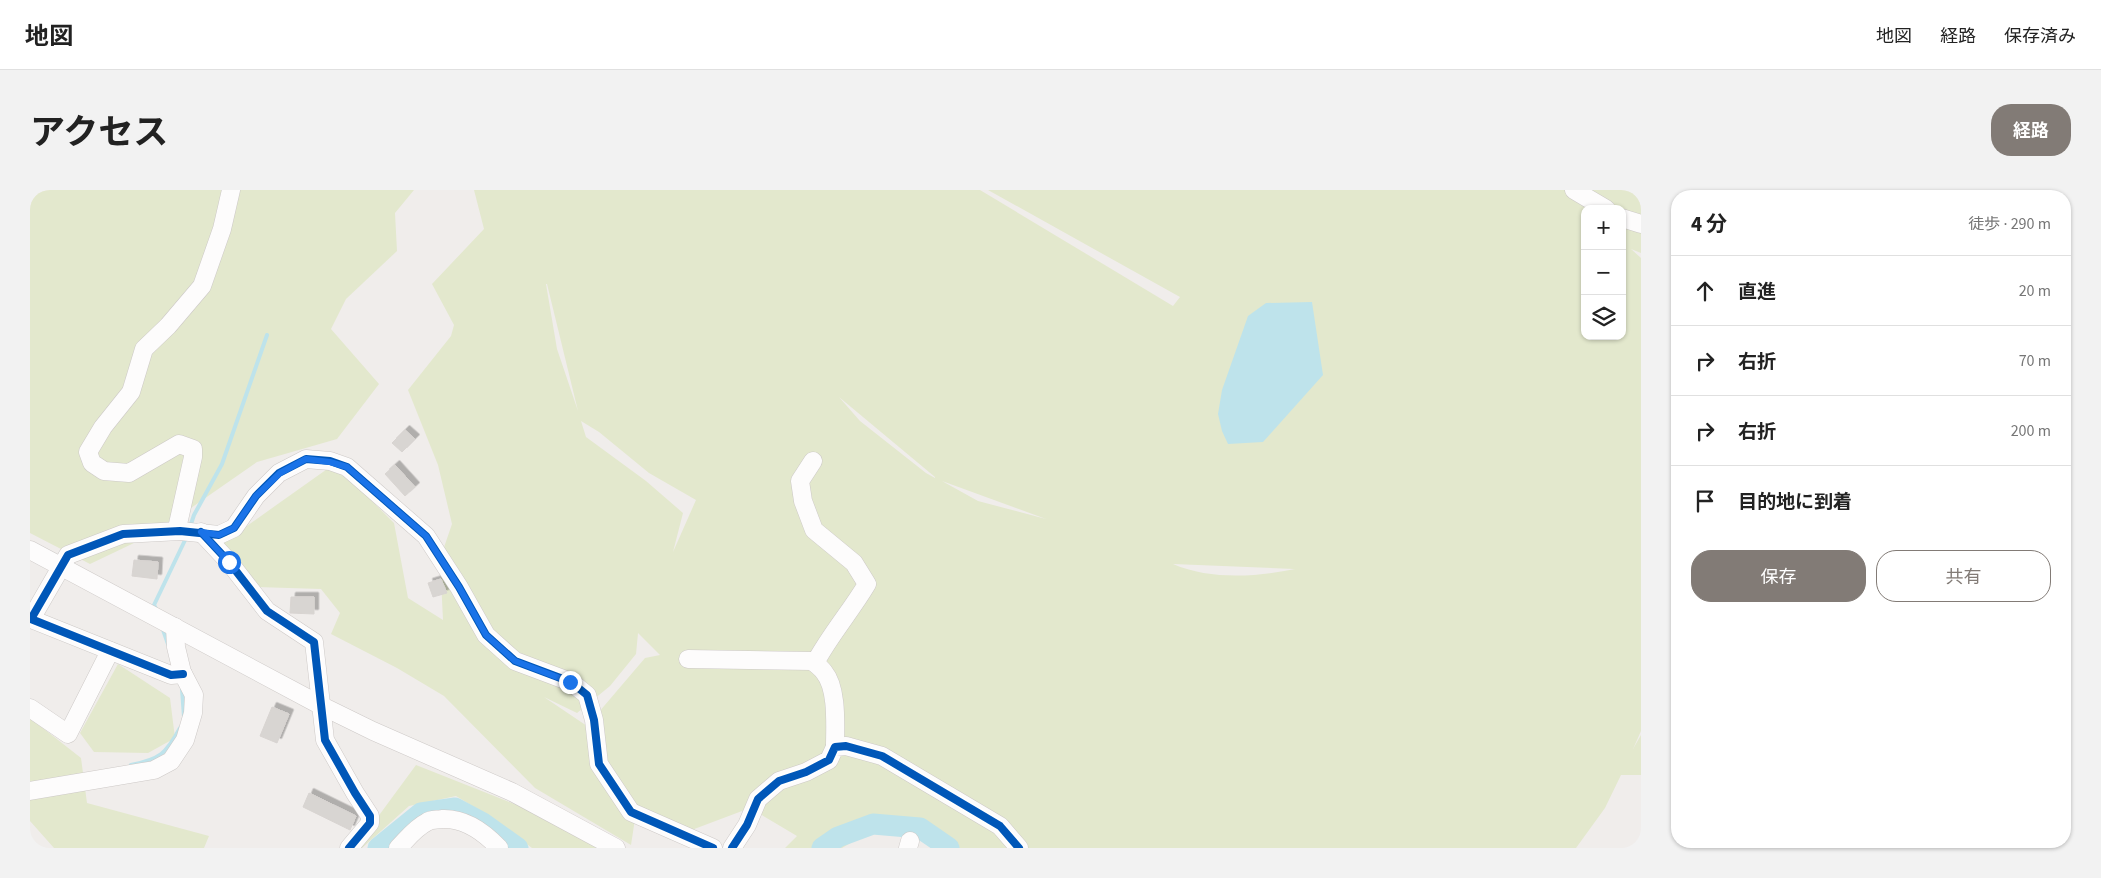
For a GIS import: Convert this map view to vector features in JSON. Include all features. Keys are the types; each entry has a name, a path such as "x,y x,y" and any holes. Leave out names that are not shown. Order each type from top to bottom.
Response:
{"street":[{"path":"180,531 178,524 193,457 193,449 179,444 129,472 104,471 92,463 88,452 103,427 131,392 144,348 168,326 202,286 222,230 231,190"},
{"path":"1574,190 1599,205"},
{"path":"1626,219 1641,224"},
{"path":"183,674 171,675 31,620 68,555 123,534 180,531 219,535 234,528 256,496 280,473 306,459 330,462 347,467 426,536 459,587 486,635 515,661 570,682 587,695 594,720 599,764 631,812 714,848"},
{"path":"813,461 800,481 803,501 814,530 854,563 867,584 857,601 826,642 815,663"},
{"path":"201,532 229,562 267,612 314,642 324,740 370,816 370,822 349,848"},
{"path":"30,550 322,706 373,731 512,792 616,848"},
{"path":"30,791 154,770 171,761 185,740 193,713 194,695 183,674 176,647 175,627"},
{"path":"30,708 68,734 110,651"},
{"path":"688,659 812,661 826,673 832,692 836,720 835,747 829,760 806,772 779,781 758,799 747,825 732,848"},
{"path":"835,747 846,746 882,756 1000,826 1019,848"},
{"path":"398,848 417,828 429,820 449,819 463,822 479,830 499,848"}],"green space":[{"path":"30,190 414,190 395,213 397,251 346,299 331,329 379,384 337,439 257,462 155,533 90,564 30,533"},
{"path":"474,190 980,190 1173,306 1180,297 988,190 1641,190 1641,253 1631,249 1641,258 1641,731 1633,749 1641,735 1641,775 1621,775 1605,808 1576,848 938,848 920,828 882,825 842,848 785,848 797,836 750,808 681,834 635,819 631,845 535,788 444,696 397,668 331,634 340,613 321,589 256,587 220,545 330,467 355,484 394,523 408,598 443,620 440,559 452,524 438,465 408,390 451,336 454,325 432,284 484,229","holes":["546,284 578,411 557,349","839,397 935,478 926,473 860,421","581,421 599,432 649,473 696,500 673,552 683,513 646,481 586,437","942,481 1046,519 978,501","1173,564 1295,569 1265,574 1233,576 1202,573","638,633 660,655 645,658 587,726 544,697 577,713 610,686 636,654"]},
{"path":"118,664 170,698 175,738 148,753 94,752 80,733"},
{"path":"30,718 81,758 87,803 209,836 204,848 54,848 30,821"},
{"path":"416,765 532,811 598,848 532,848 492,818 456,796 409,806 362,848 355,848"}],"water":[{"path":"1312,302 1323,375 1263,442 1228,444 1222,431 1218,414 1222,390 1248,316 1266,303"}],"building":[{"path":"405,430 415,439 402,452 392,443"},
{"path":"395,465 415,487 405,496 385,474"},
{"path":"134,560 158,562 157,579 132,576"},
{"path":"441,579 447,593 433,597 428,583"},
{"path":"291,597 314,597 314,614 290,613"},
{"path":"272,707 289,714 277,743 260,736"},
{"path":"309,793 356,816 350,830 303,807"}],"waterway":[{"path":"190,527 194,515 222,464 267,335"},
{"path":"157,611 154,605 187,536"},
{"path":"162,627 168,644"},
{"path":"182,689 184,717"},
{"path":"131,765 156,758 171,744 180,728"},
{"path":"378,848 421,813 455,808 483,823 518,848"},
{"path":"822,848 838,837 873,824 920,828 949,848"}],"cycle path":[{"path":"183,674 171,675 31,619 68,555 123,534 180,531 219,535 234,528 256,496 279,473 306,459 330,461 347,467 426,536 459,587 486,635 515,661 571,682 587,695 594,720 599,764 631,812 713,848"},
{"path":"201,532 229,562 267,611 314,642 325,740 370,816 370,823 349,848"},
{"path":"732,848 747,825 758,799 779,781 806,772 829,760 835,747 846,746 882,756 1000,826 1019,848"}],"route":[{"path":"229,562 201,532 219,535 234,528 256,496 280,473 306,459 330,462 347,467 426,536 459,587 486,635 515,661 570,682"}]}
